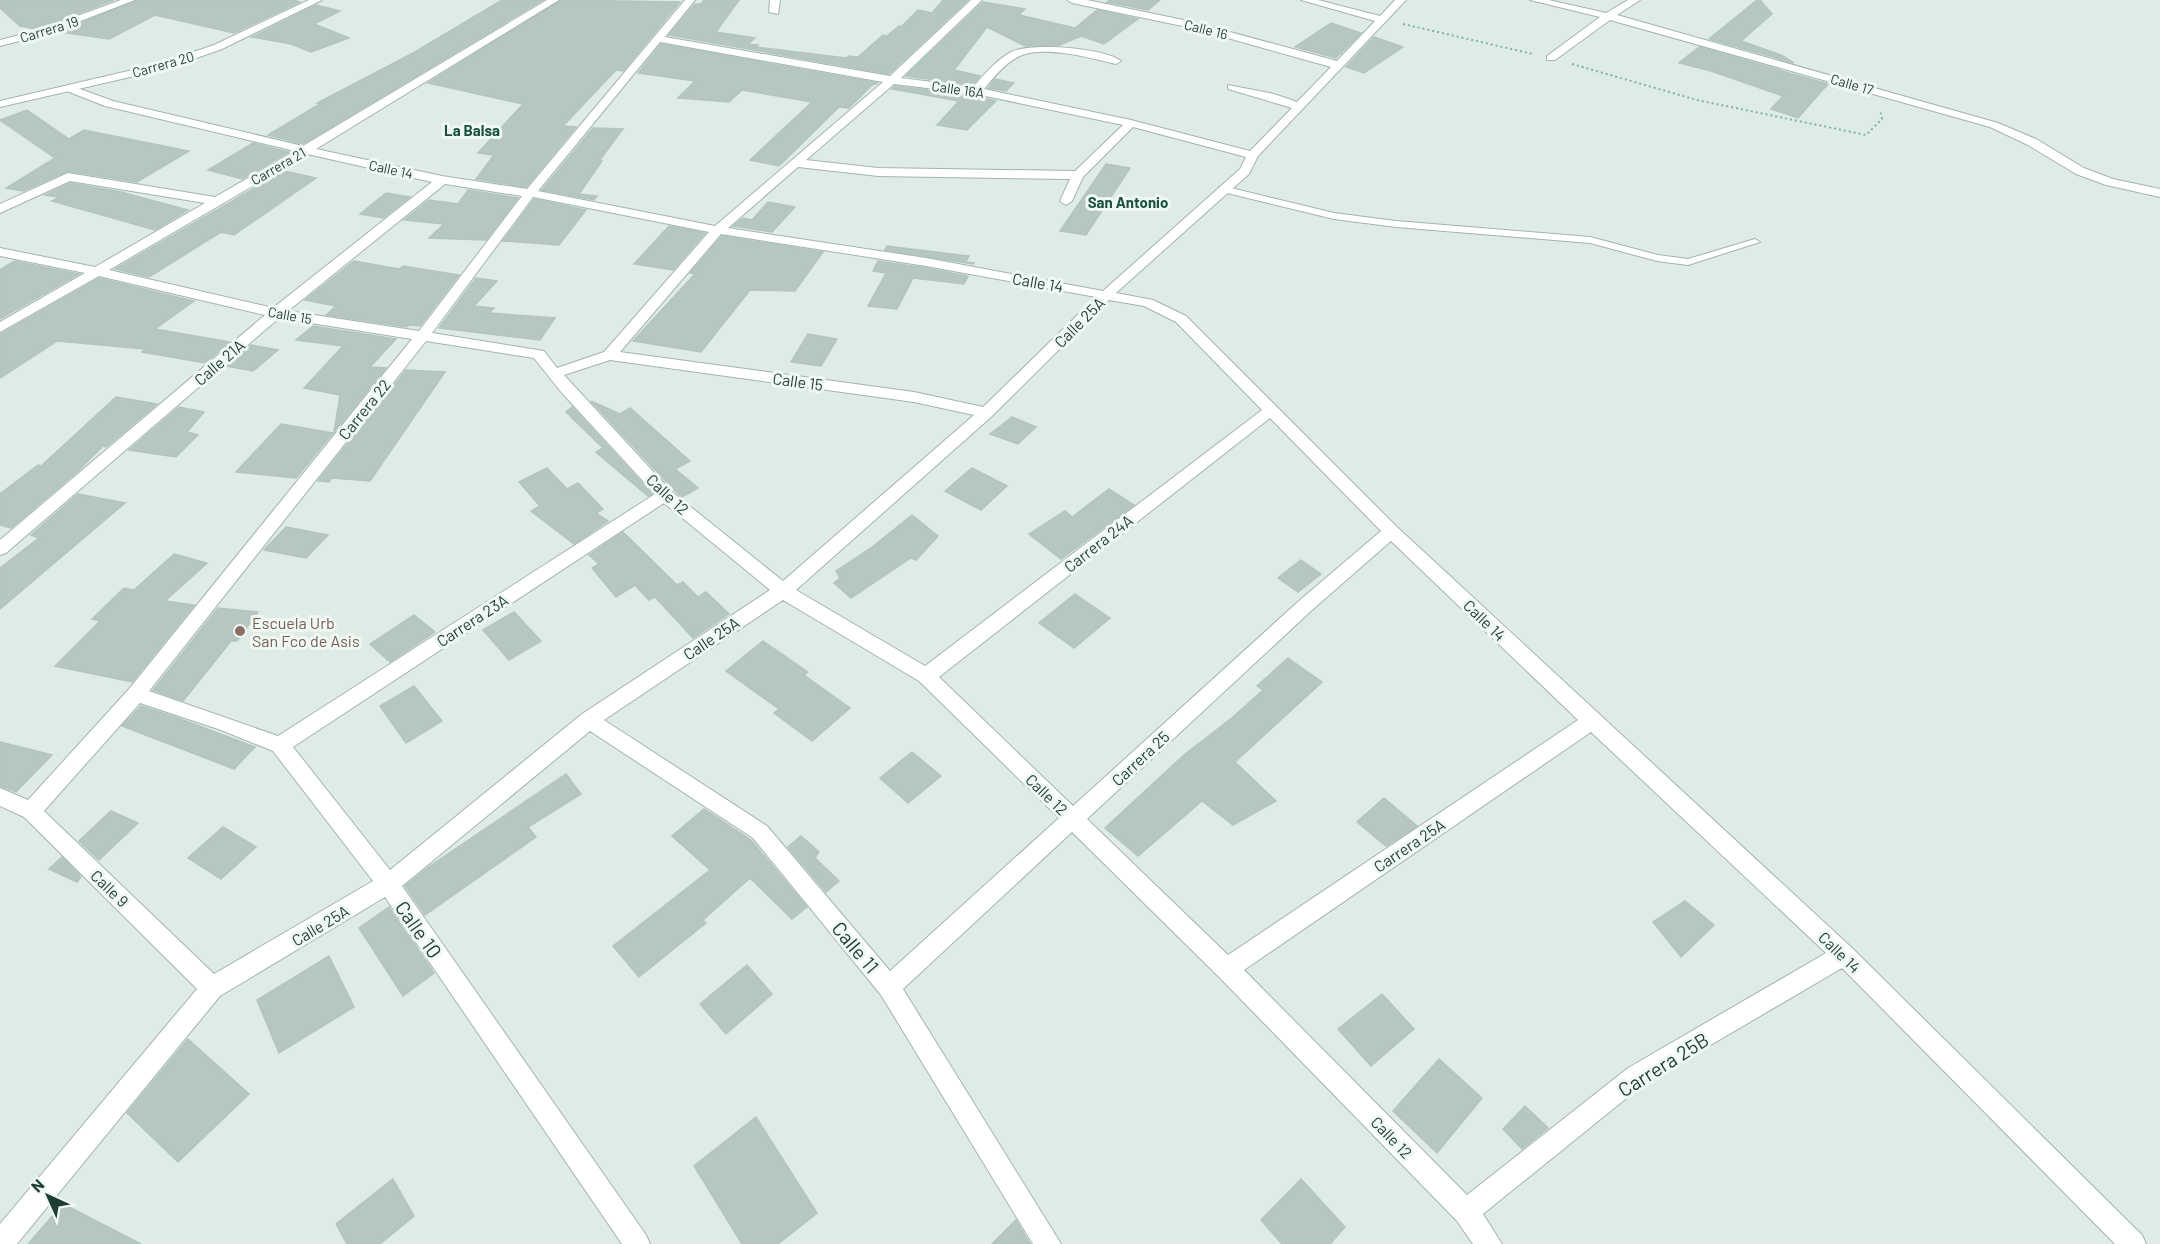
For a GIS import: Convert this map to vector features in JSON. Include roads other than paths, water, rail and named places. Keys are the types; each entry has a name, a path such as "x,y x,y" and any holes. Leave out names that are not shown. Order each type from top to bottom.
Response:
{"street":[{"name":"Carrera 19","path":"0,43 52,29 130,0"},
{"name":"Carrera 20","path":"0,104 161,67 219,47 317,0"},
{"name":"Carrera 21","path":"0,328 554,0"},
{"name":"Carrera 22","path":"31,811 136,694 422,336 530,194 690,0"},
{"path":"774,12 775,0"},
{"path":"561,381 609,355 718,230 892,80 977,0"},
{"name":"Calle 16","path":"1072,0 1095,2 1338,65"},
{"path":"1306,0 1382,20"},
{"name":"Calle 25A","path":"0,1244 212,988 388,884 589,720 783,591 986,413 1106,295 1245,171 1253,155 1401,0"},
{"name":"Calle 17","path":"1535,0 1608,16 1994,125 2032,142 2080,171 2110,182 2160,193"},
{"path":"1551,58 1608,16 1635,0"},
{"name":"Calle 16A","path":"659,39 892,80 976,91 1131,123 1253,155"},
{"path":"976,91 998,67 1021,51 1090,54 1116,61"},
{"path":"1232,87 1270,96 1301,107"},
{"name":"Calle 14","path":"68,88 109,104 442,180 530,194 718,230 926,262 1106,295 1148,303 1181,319 1391,531 1844,955 2133,1244"},
{"path":"1066,201 1078,175 1131,123"},
{"path":"796,163 878,172 1078,175"},
{"path":"0,209 68,177 217,201"},
{"name":"Calle 21A","path":"0,549 276,313 442,180"},
{"name":"Calle 15","path":"0,252 96,271 276,313 539,354 561,381"},
{"name":"Calle 15","path":"609,355 914,397 986,413"},
{"name":"Calle 12","path":"561,381 665,495 783,591 926,676 1227,969 1466,1212 1489,1244"},
{"name":"Carrera 24A","path":"926,676 1270,411"},
{"name":"Carrera 23A","path":"280,745 665,495"},
{"name":"Carrera 25","path":"889,987 1306,604 1391,531"},
{"path":"136,694 227,724 280,745"},
{"name":"Calle 11","path":"589,720 760,832 889,987 1048,1244"},
{"name":"Carrera 25A","path":"1227,969 1592,721"},
{"name":"Calle 10","path":"280,745 328,812 388,884 637,1244"},
{"name":"Calle 9","path":"0,797 31,811 212,988"},
{"name":"Carrera 25B","path":"1466,1212 1636,1077 1844,955"}],"lane":[{"path":"1224,189 1334,216 1396,224 1590,240 1657,258 1688,262 1755,243"}],"place":[{"name":"Escuela Urb San Fco de Asis","path":"240,631"}],"district":[{"name":"La Balsa","path":"472,130"},
{"name":"San Antonio","path":"1128,202"}]}
